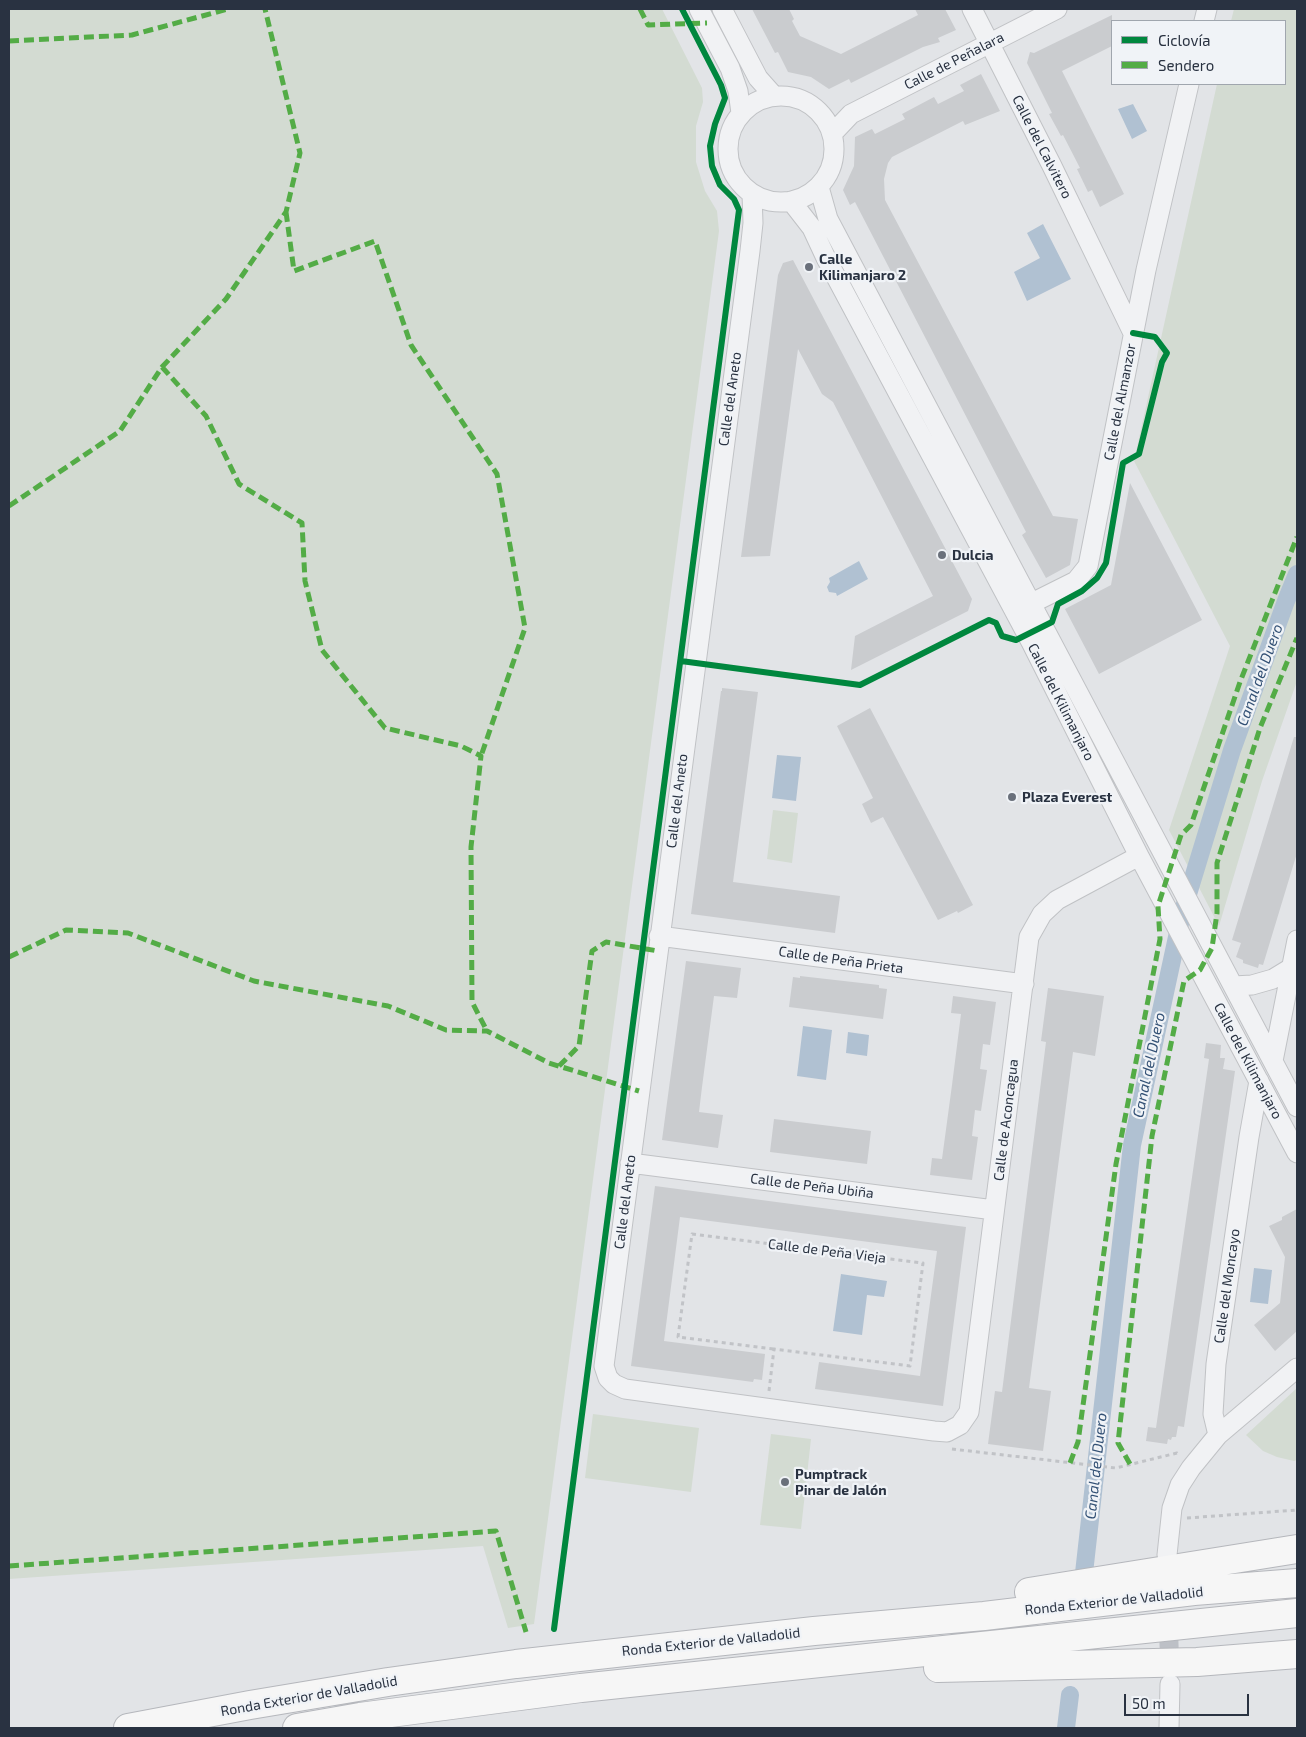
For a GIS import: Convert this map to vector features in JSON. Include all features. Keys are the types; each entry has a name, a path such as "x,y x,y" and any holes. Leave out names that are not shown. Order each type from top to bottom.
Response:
{"highway":[{"path":"814,1631 981,1600 1297,1549"},
{"name":"Ronda Exterior de Valladolid","path":"128,1728 250,1704 388,1682 618,1652 814,1631 984,1616 1194,1591 1297,1583"},
{"path":"297,1728 360,1717 581,1688 1297,1613"},
{"path":"700,1676 986,1666 1197,1662 1297,1654"}],"street":[{"path":"699,9 730,68 738,91 741,113"},
{"path":"722,9 758,78 774,96"},
{"name":"Calle del Calvitero","path":"972,9 1052,166 1133,333"},
{"name":"Calle de Peñalara","path":"832,134 851,114 1057,9"},
{"name":"Calle del Almanzor","path":"1032,603 1076,581 1088,566 1146,270 1189,85"},
{"path":"774,96 789,96 811,104 821,113 832,134 834,159 826,178 808,195 792,201 777,202 760,197 741,184 728,158 731,131 741,113 756,102 774,96"},
{"name":"Calle de Peñalara","path":"821,113 851,114"},
{"name":"Calle del Kilimanjaro","path":"818,187 828,219 1297,1107"},
{"name":"Calle del Aneto","path":"760,197 753,224 604,1366 608,1378 614,1384 624,1389 767,1409"},
{"name":"Calle del Kilimanjaro","path":"792,201 812,228 1027,635 1139,856 1297,1153"},
{"path":"1111,286 1130,283 1146,270"},
{"name":"Calle de Aconcagua","path":"948,1440 969,1412 1029,937 1042,914 1057,900 1139,856"},
{"name":"Calle de Peña Prieta","path":"659,936 1024,984"},
{"path":"1273,1061 1297,940"},
{"path":"1234,986 1252,985 1273,979 1290,968"},
{"name":"Calle del Moncayo","path":"1218,1435 1213,1414 1216,1364 1259,1081"},
{"path":"1249,1137 1263,1129 1283,1127"},
{"name":"Calle de Peña Ubiña","path":"630,1163 994,1210"},
{"path":"1167,1555 1169,1520 1172,1508 1180,1485 1191,1468 1218,1435 1297,1368"},
{"path":"767,1409 934,1431 948,1440"},
{"path":"1169,1728 1170,1684"}],"path":[{"path":"767,1409 774,1349"},
{"path":"948,1440 1073,1464 1116,1468 1177,1453 1191,1468"},
{"path":"1169,1520 1297,1510"}],"shaded area":[{"path":"9,9 662,9 702,88 703,102 696,126 696,162 705,191 717,211 719,231 534,1624 508,1628 483,1546 9,1579"},
{"path":"1234,9 1297,9 1297,681 1262,781 1219,926 1169,830 1230,646 1134,461 1217,85 1286,85 1286,20 1231,20"},
{"path":"773,810 798,813 792,863 767,859"},
{"path":"1297,1388 1297,1460 1294,1461 1263,1451 1246,1435"},
{"path":"593,1414 699,1428 691,1492 585,1478"},
{"name":"Pumptrack Pinar de Jalón","path":"771,1434 811,1439 801,1529 760,1525"}],"water":[{"path":"1133,104 1147,131 1132,139 1118,109"},
{"path":"1043,224 1071,279 1027,301 1014,272 1040,258 1027,233"},
{"path":"859,561 868,579 837,596 836,593 829,592 827,587 830,582 829,578"},
{"path":"777,755 801,757 796,801 772,798"},
{"path":"803,1026 832,1030 826,1080 797,1076"},
{"path":"848,1032 869,1035 867,1056 846,1053"},
{"path":"1254,1268 1272,1270 1268,1304 1250,1302"},
{"path":"841,1274 887,1281 884,1297 867,1295 862,1335 833,1331"}],"building":[{"path":"752,9 789,9 794,19 792,21 800,36 841,54 918,15 915,9 945,9 956,30 938,38 940,42 923,47 851,83 849,79 829,89 811,77 788,72 778,52 775,53"},
{"path":"1112,15 1111,46 1062,71 1124,194 1100,207 1092,190 1088,192 1077,169 1080,168 1063,135 1061,136 1049,114 1052,113 1027,63 1030,52 1034,53"},
{"path":"981,74 1000,111 965,125 963,121 892,157 888,163 884,179 885,200 1053,516 1078,519 1070,565 1046,578 1022,535 1026,532 855,202 850,205 843,190 854,166 855,137 872,129 875,134 905,119 902,114 934,97 938,104 964,91 960,85"},
{"path":"793,260 972,599 968,611 851,670 855,636 933,596 833,402 822,394 798,349 770,556 741,557 778,275 783,263"},
{"path":"1130,483 1202,620 1099,674 1065,609 1111,585"},
{"path":"722,688 758,692 733,882 840,896 835,933 691,914"},
{"path":"870,708 973,905 958,913 957,911 938,920 883,817 871,823 862,804 873,798 837,726"},
{"path":"1294,737 1297,737 1297,853 1263,965 1259,964 1258,968 1243,963 1243,960 1236,957 1241,943 1232,940"},
{"path":"686,961 741,968 737,998 714,996 702,1087 699,1112 723,1115 718,1148 662,1140"},
{"path":"800,976 879,985 879,988 887,989 883,1019 789,1007 793,977 800,978"},
{"path":"1048,988 1104,996 1095,1056 1073,1052 1029,1388 1051,1391 1043,1451 988,1444 995,1391 1002,1392 1046,1042 1041,1041"},
{"path":"953,996 996,1002 990,1045 983,1044 980,1069 987,1070 981,1111 975,1110 972,1136 978,1137 972,1180 930,1175 932,1158 942,1159 952,1085 961,1014 951,1013"},
{"path":"1206,1043 1221,1045 1220,1058 1225,1058 1223,1069 1235,1071 1184,1427 1178,1426 1176,1437 1172,1437 1171,1440 1168,1439 1167,1444 1146,1441 1148,1427 1156,1428 1209,1059 1204,1058"},
{"path":"774,1119 871,1131 867,1164 770,1152"},
{"path":"655,1186 966,1227 943,1406 815,1389 819,1362 920,1376 937,1251 680,1217 664,1341 765,1354 762,1380 754,1379 753,1382 631,1366"},
{"path":"1297,1209 1297,1331 1275,1351 1254,1325 1280,1303 1285,1257 1269,1226 1282,1220 1282,1217"}],"waterway":[{"name":"Canal del Duero","path":"1084,1573 1132,1145 1182,914 1232,750 1297,574"},
{"name":"Canal del Duero","path":"1066,1728 1070,1695"}],"tunnel":[{"path":"1167,1584 1170,1674"}],"marked path":[{"path":"9,41 132,35 228,9"},
{"path":"9,506 120,431 162,367 226,299 286,212 300,153 265,9"},
{"path":"640,9 648,25 707,23"},
{"path":"286,212 294,271 375,241 411,345 497,474 525,628 481,756"},
{"path":"162,367 206,416 239,484 302,523 305,581 322,650 385,728 461,746 481,756 471,847 472,1002 487,1031"},
{"path":"1070,1463 1078,1442 1116,1164 1160,939 1158,906 1181,835 1191,825 1240,682 1297,537"},
{"path":"1130,1464 1118,1443 1152,1136 1184,981 1200,970 1212,948 1217,913 1217,863 1260,728 1297,638"},
{"path":"9,957 66,930 128,933 254,981 388,1006 446,1030 487,1031 549,1063 639,1091"},
{"path":"559,1066 579,1046 592,951 606,942 658,951"},
{"path":"9,1566 496,1531 526,1632"}],"cycle path":[{"path":"554,1629 739,210 734,199 720,185 712,166 710,146 715,124 725,98 721,85 682,9"},
{"path":"681,661 860,685 989,620 996,623 1002,636 1016,640 1052,622 1058,604 1082,591 1097,578 1106,563 1123,463 1139,454 1162,362 1167,353 1155,337 1133,333"}],"place":[{"name":"Calle Kilimanjaro 2","path":"809,267"},
{"name":"Dulcia","path":"942,555"},
{"name":"Plaza Everest","path":"1012,797"},
{"name":"Pumptrack Pinar de Jalón","path":"785,1482"}]}
